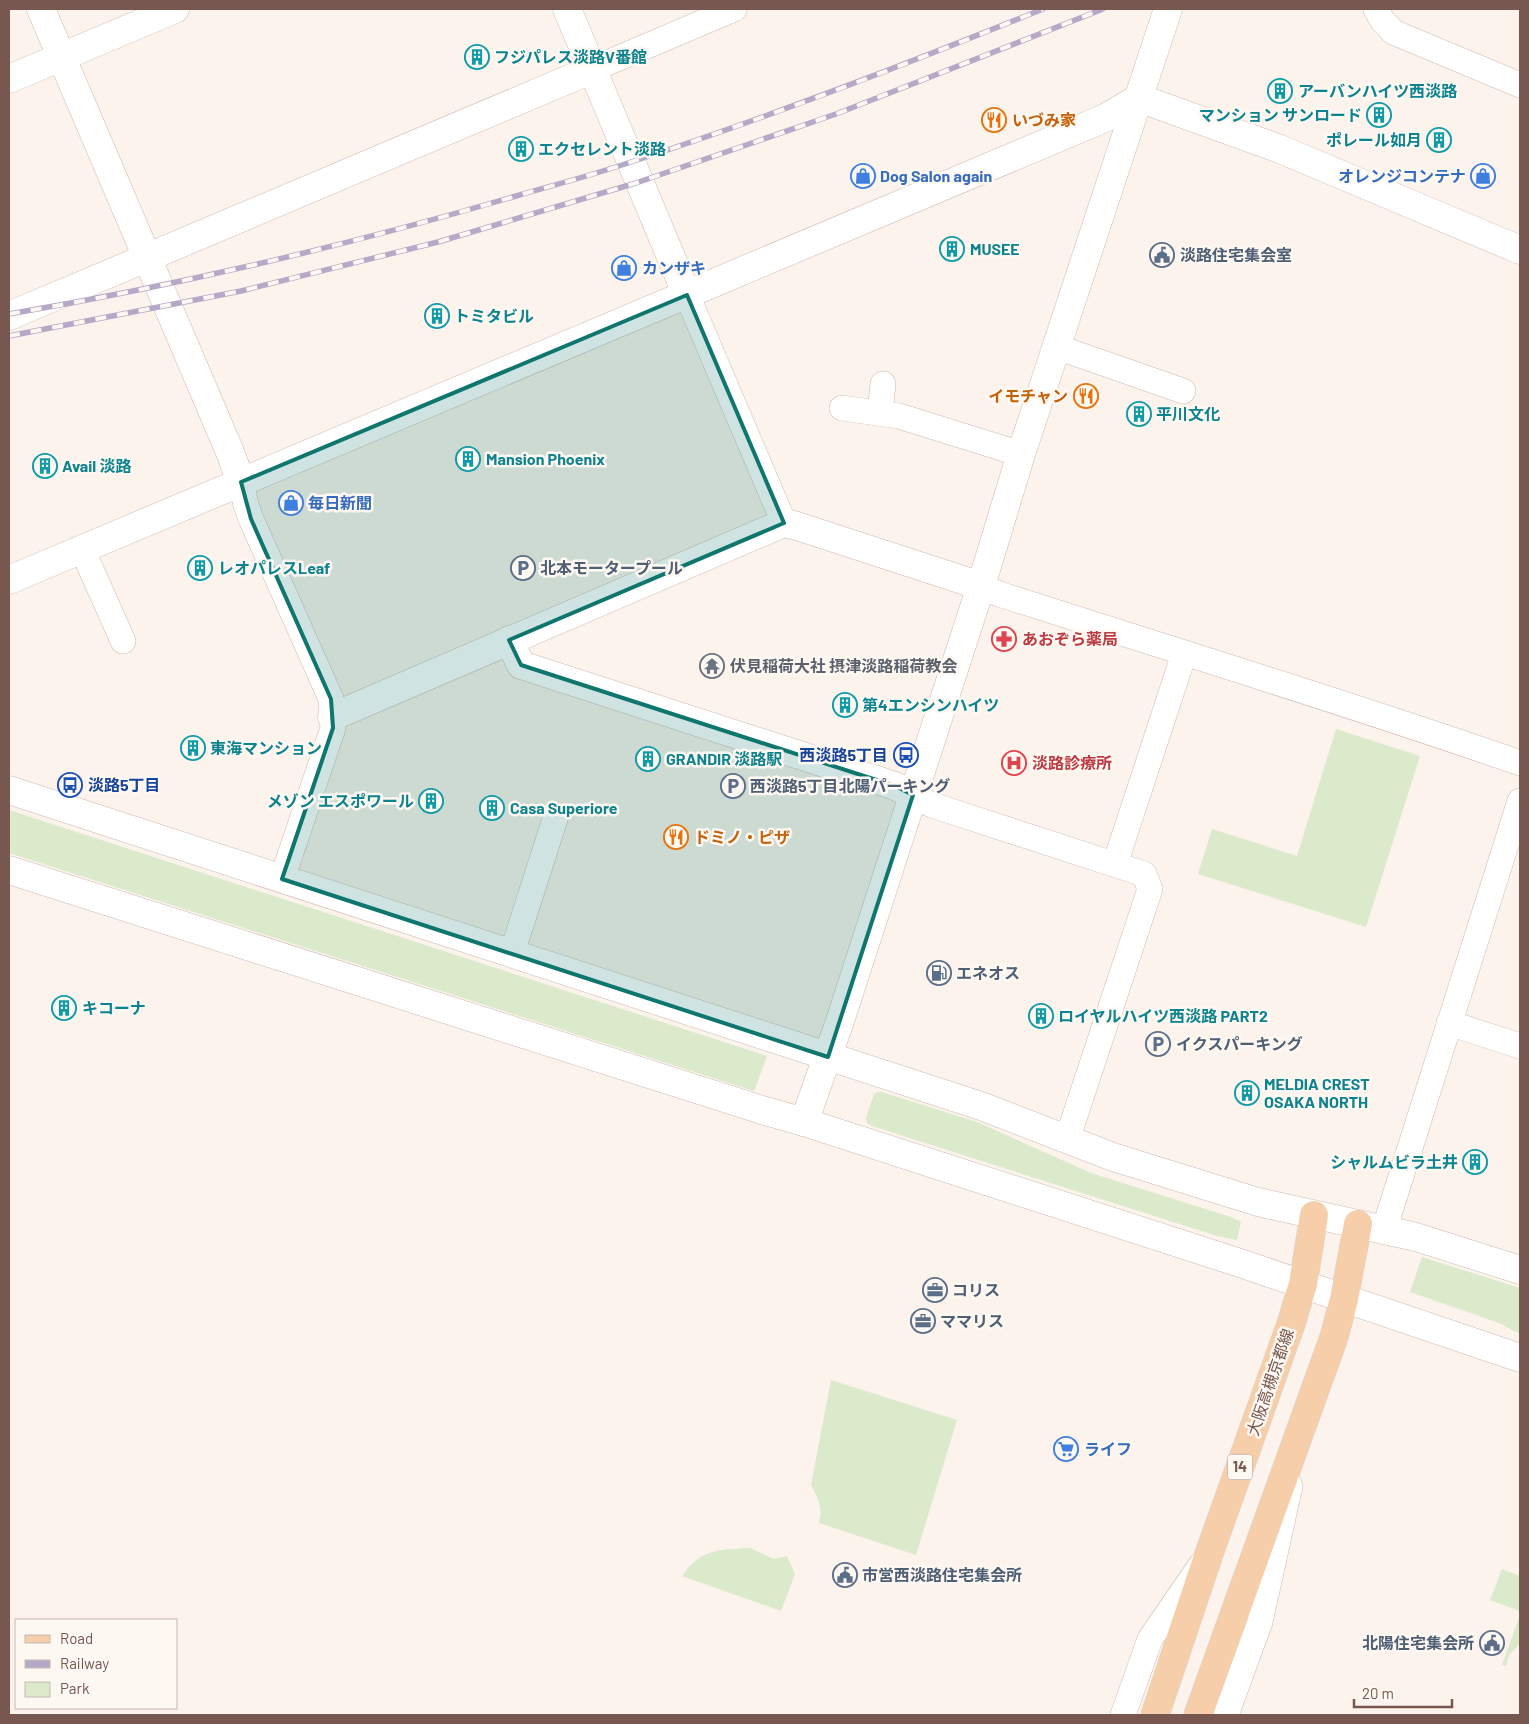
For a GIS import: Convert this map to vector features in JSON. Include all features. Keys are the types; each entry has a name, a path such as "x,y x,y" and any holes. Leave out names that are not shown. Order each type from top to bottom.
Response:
{"main road":[{"name":"大阪高槻京都線","path":"1155,1715 1210,1551 1288,1333 1302,1284 1314,1215"},
{"path":"1198,1715 1334,1338 1344,1298 1358,1224"}],"street":[{"path":"41,9 230,452 241,482 246,505 331,699 333,728 282,879"},
{"path":"9,79 175,9"},
{"path":"567,9 784,524"},
{"path":"9,316 734,9"},
{"path":"804,1122 828,1057 981,586 1021,454 1168,9"},
{"path":"1376,9 1382,20 1393,32 1520,85"},
{"path":"1139,98 1280,149 1520,250"},
{"path":"9,580 1106,118 1139,98"},
{"path":"1057,348 1183,391"},
{"path":"880,412 883,384"},
{"path":"842,408 899,416 1021,454"},
{"path":"332,716 784,524 806,529 1184,654 1422,728 1520,763"},
{"path":"82,549 123,641"},
{"path":"509,640 521,665 895,786 932,805 1144,874 1150,889 1066,1140"},
{"path":"1115,864 1184,654"},
{"path":"9,790 981,1106 1130,1163 1249,1200 1416,1237 1520,1270"},
{"path":"1384,1230 1448,1023 1520,801"},
{"path":"512,953 556,816"},
{"path":"9,870 804,1122 1302,1284 1520,1358"},
{"path":"1448,1023 1520,1046"},
{"path":"1226,1715 1260,1622 1306,1415"},
{"path":"1124,1715 1150,1639 1210,1551"}],"highlighted area":[{"path":"687,295 784,523 509,640 521,665 895,786 913,795 828,1057 282,879 333,728 331,699 251,519 241,482"}],"green space":[{"path":"1336,729 1420,756 1366,927 1198,874 1212,829 1297,856"},
{"path":"9,810 767,1056 754,1091 9,853"},
{"path":"878,1092 977,1122 1091,1173 1231,1217 1241,1222 1237,1240 1217,1236 872,1126 867,1123 866,1118 874,1094"},
{"path":"1422,1257 1520,1288 1520,1334 1499,1323 1410,1292"},
{"path":"831,1380 957,1420 916,1555 819,1523 819,1503 811,1485"},
{"path":"750,1548 774,1559 787,1556 795,1574 781,1611 682,1576 689,1567 704,1555 720,1550"},
{"path":"1502,1569 1520,1576 1520,1611 1490,1600"},
{"path":"1520,1615 1520,1644 1509,1655 1506,1666 1502,1665"}],"railway":[{"path":"9,314 201,277 327,247 588,176 787,108 890,70 1043,9"},
{"path":"9,336 241,291 438,242 636,183 836,114 1103,9"}],"place":[{"name":"フジパレス淡路V番館","path":"477,57"},
{"name":"アーバンハイツ西淡路","path":"1280,91"},
{"name":"マンション サンロード","path":"1379,115"},
{"name":"いづみ家","path":"994,120"},
{"name":"ポレール如月","path":"1439,140"},
{"name":"エクセレント淡路","path":"521,149"},
{"name":"Dog Salon again","path":"863,176"},
{"name":"オレンジコンテナ","path":"1483,176"},
{"name":"MUSEE","path":"952,249"},
{"name":"淡路住宅集会室","path":"1162,255"},
{"name":"カンザキ","path":"624,268"},
{"name":"トミタビル","path":"437,316"},
{"name":"イモチャン","path":"1086,396"},
{"name":"平川文化","path":"1139,414"},
{"name":"Mansion Phoenix","path":"468,459"},
{"name":"Avail 淡路","path":"45,466"},
{"name":"毎日新聞","path":"291,503"},
{"name":"レオパレスLeaf","path":"200,568"},
{"name":"北本モータープール","path":"523,568"},
{"name":"あおぞら薬局","path":"1004,639"},
{"name":"伏見稲荷大社 摂津淡路稲荷教会","path":"712,666"},
{"name":"第4エンシンハイツ","path":"845,705"},
{"name":"東海マンション","path":"193,748"},
{"name":"西淡路5丁目","path":"906,755"},
{"name":"GRANDIR 淡路駅","path":"648,759"},
{"name":"淡路診療所","path":"1014,763"},
{"name":"淡路5丁目","path":"70,785"},
{"name":"西淡路5丁目北陽パーキング","path":"733,786"},
{"name":"メゾン エスポワール","path":"431,801"},
{"name":"Casa Superiore","path":"492,808"},
{"name":"ドミノ・ピザ","path":"676,837"},
{"name":"エネオス","path":"939,973"},
{"name":"キコーナ","path":"64,1008"},
{"name":"ロイヤルハイツ西淡路 PART2","path":"1041,1016"},
{"name":"イクスパーキング","path":"1158,1044"},
{"name":"MELDIA CREST OSAKA NORTH","path":"1247,1093"},
{"name":"シャルムビラ土井","path":"1475,1162"},
{"name":"コリス","path":"935,1290"},
{"name":"ママリス","path":"923,1321"},
{"name":"ライフ","path":"1066,1449"},
{"name":"市営西淡路住宅集会所","path":"845,1575"},
{"name":"北陽住宅集会所","path":"1492,1643"}]}
